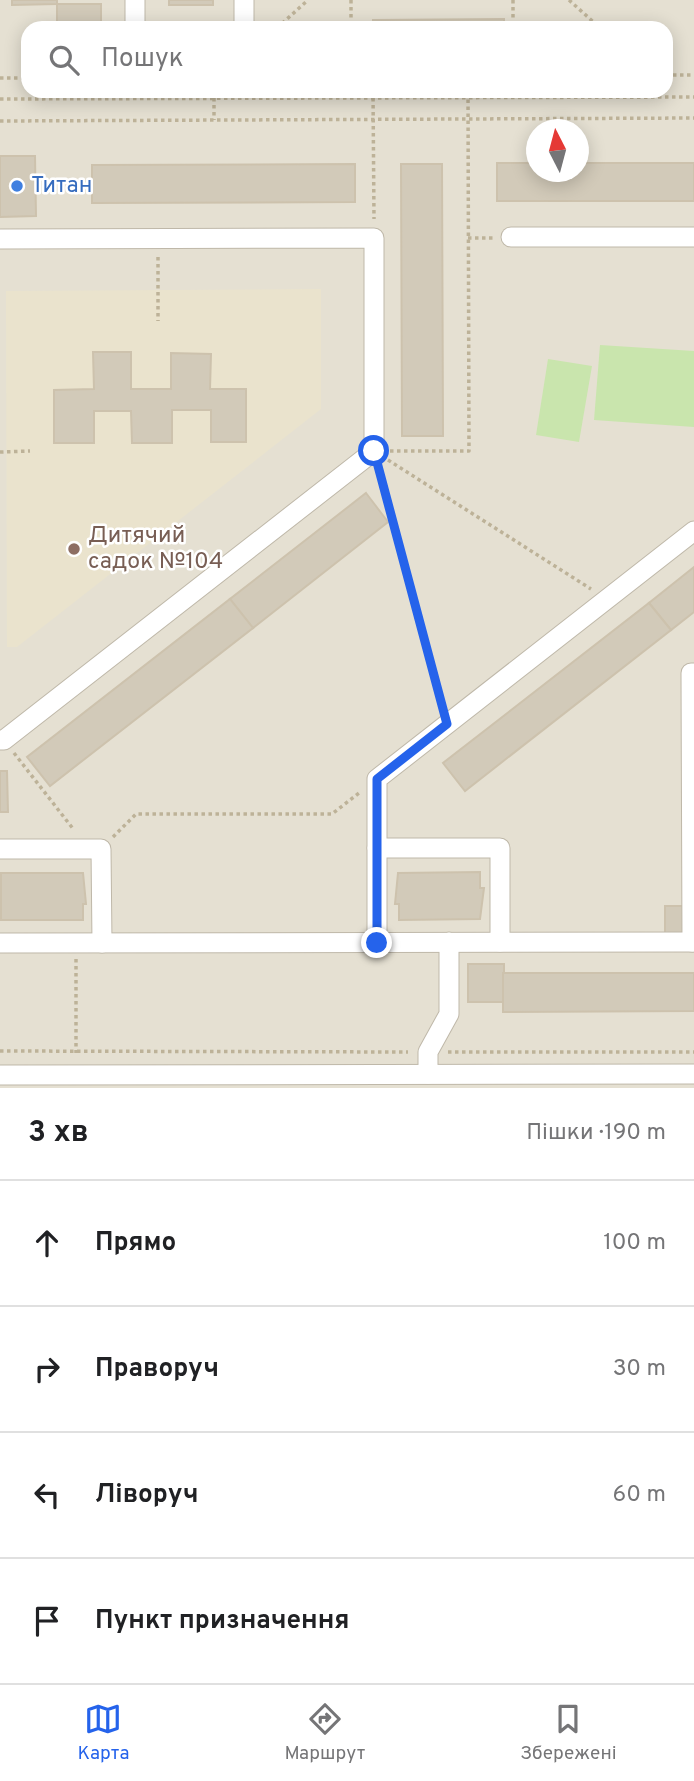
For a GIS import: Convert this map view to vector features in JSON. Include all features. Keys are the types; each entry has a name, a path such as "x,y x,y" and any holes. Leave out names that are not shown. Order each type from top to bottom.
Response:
{"street":[{"path":"135,0 135,21"},
{"path":"244,0 244,21"},
{"path":"511,237 694,237"},
{"path":"0,239 374,238 374,451 2,740"},
{"path":"377,943 377,779 694,531"},
{"path":"0,943 693,942 691,673 694,673"},
{"path":"377,848 500,848 500,942"},
{"path":"0,849 95,849 102,943"},
{"path":"428,1074 428,1052 449,1014 449,942"},
{"path":"0,1075 694,1074"}],"path":[{"path":"285,21 309,0"},
{"path":"351,0 351,21"},
{"path":"513,0 513,21"},
{"path":"569,0 592,21"},
{"path":"673,75 694,75"},
{"path":"0,78 21,78"},
{"path":"673,96 694,96"},
{"path":"214,98 214,120"},
{"path":"0,99 373,98 374,238"},
{"path":"374,451 469,451 468,98"},
{"path":"0,121 694,118"},
{"path":"468,237 511,237"},
{"path":"157,239 158,321"},
{"path":"374,451 608,599"},
{"path":"374,451 447,724"},
{"path":"0,452 30,452"},
{"path":"2,740 95,849 136,814 332,814 377,779"},
{"path":"75,943 76,1075"},
{"path":"0,1051 694,1052"}],"shaded area":[{"path":"0,0 694,0 694,1088 0,1088"},
{"name":"Дитячий садок №104","path":"321,289 321,409 17,647 7,647 6,291"}],"green space":[{"path":"600,345 694,351 694,427 594,420"},
{"path":"548,359 592,366 579,442 536,435"}],"building":[{"path":"12,0 57,0 57,4 12,5"},
{"path":"169,0 213,0 213,5 169,5"},
{"path":"57,4 101,4 101,21 57,21"},
{"path":"504,19 504,21 373,21"},
{"path":"0,156 35,156 36,216 0,217"},
{"path":"497,163 526,163 526,182 589,182 589,163 694,163 694,201 497,201"},
{"path":"355,164 355,202 92,203 92,165"},
{"path":"401,164 442,164 443,436 402,436"},
{"path":"93,352 131,352 131,389 171,389 171,353 211,354 210,389 246,389 246,442 211,442 211,410 172,410 172,443 132,443 131,411 94,411 94,443 54,443 54,390 94,389"},
{"path":"366,493 388,522 253,628 230,599"},
{"path":"694,567 694,612 671,630 649,603"},
{"path":"230,599 253,628 50,786 27,757"},
{"path":"649,603 671,630 465,791 443,763"},
{"path":"0,771 7,771 8,812 0,812"},
{"path":"480,872 480,888 484,888 480,919 399,920 399,904 395,904 398,873"},
{"path":"1,873 83,873 86,904 83,904 83,920 1,920"},
{"path":"665,906 685,906 685,933 665,933"},
{"path":"468,964 504,964 504,1002 468,1002"},
{"path":"503,973 694,973 694,1011 503,1012"}],"place":[{"name":"Титан","path":"17,186"},
{"name":"Дитячий садок №104","path":"74,549"}],"route":[{"path":"374,451 447,724 377,779 377,943"}]}
